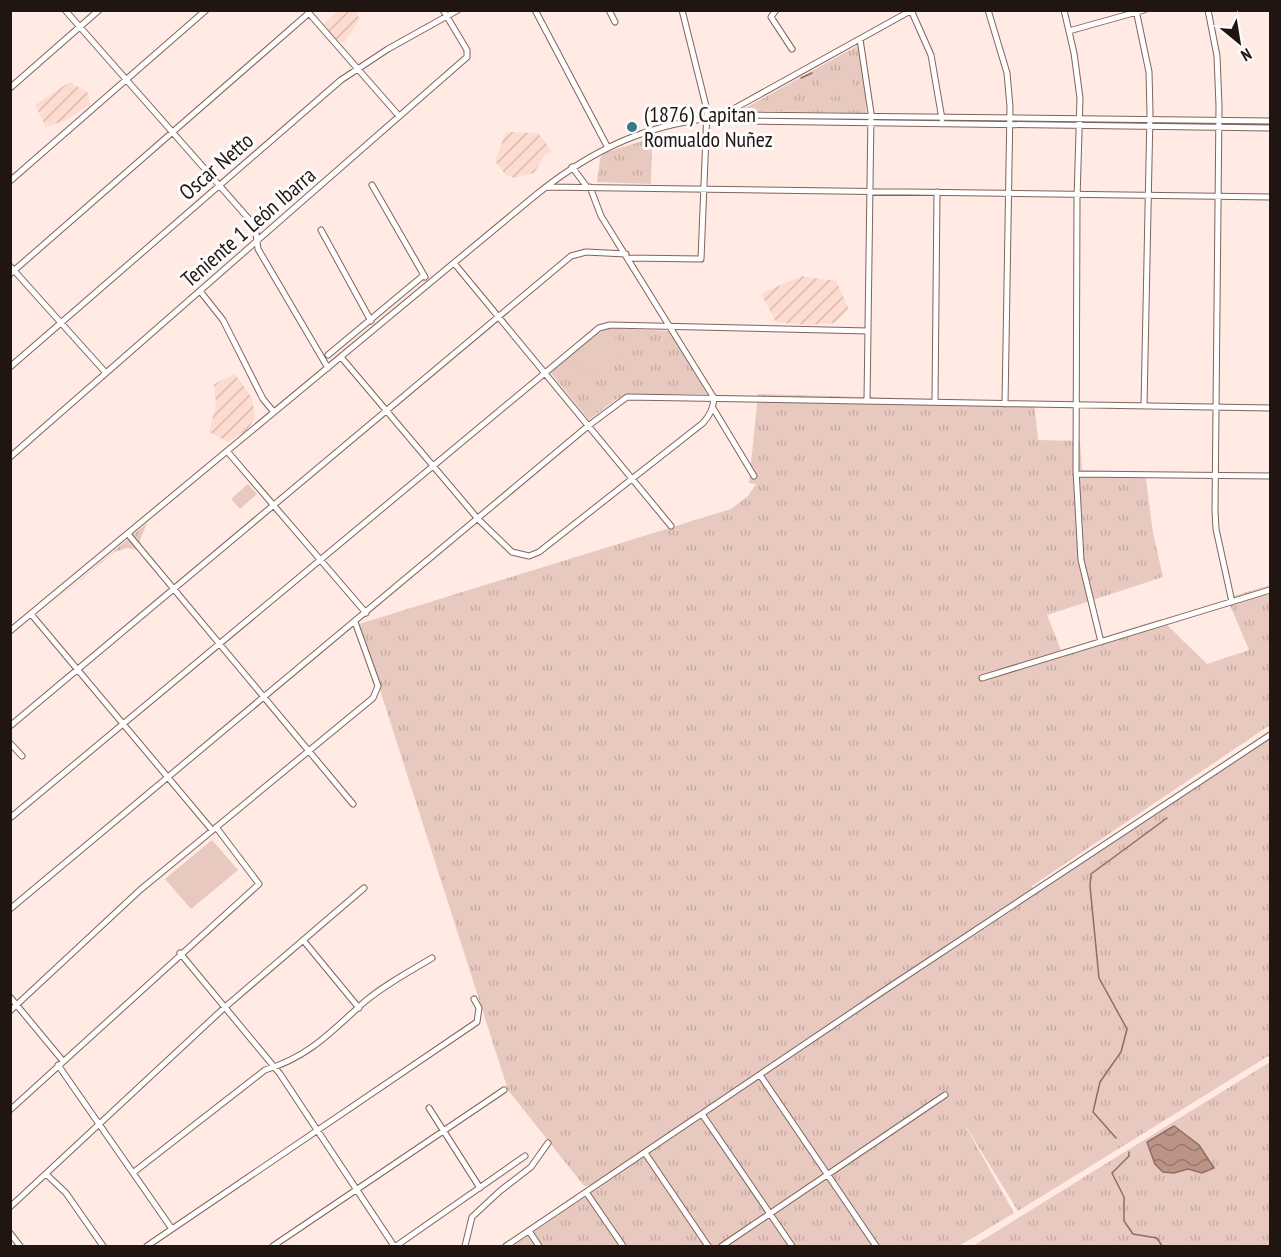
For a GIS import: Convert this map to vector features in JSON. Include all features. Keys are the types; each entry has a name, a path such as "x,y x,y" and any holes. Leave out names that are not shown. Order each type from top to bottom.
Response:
{"street":[{"path":"65,10 255,226 258,249 325,357 328,368"},
{"path":"10,88 99,10"},
{"path":"10,181 206,10"},
{"name":"Oscar Netto","path":"10,367 356,69 444,14 458,10"},
{"path":"535,10 607,146"},
{"path":"609,10 615,22"},
{"path":"10,726 572,256 586,252 701,259 706,118 704,94 682,10"},
{"path":"776,10 771,16 792,50"},
{"path":"988,10 1007,72 1010,121 1005,404"},
{"path":"1064,10 1078,76 1080,122 1077,194 1076,474 1081,560 1101,642"},
{"path":"1069,31 1144,10"},
{"path":"1208,10 1217,56 1219,124 1214,408 1216,529 1232,602"},
{"path":"719,117 912,11 931,55 942,120"},
{"path":"1136,11 1149,72 1149,195 1144,406"},
{"path":"106,373 12,270 308,12 399,116"},
{"name":"Teniente 1 León Ibarra","path":"10,457 468,55 444,14"},
{"path":"860,39 868,82 870,120 867,401"},
{"path":"10,631 544,187 607,146 639,134 706,118 746,115 870,120 1219,124 1270,128"},
{"path":"1219,124 1270,121"},
{"path":"341,357 478,519 512,552 529,556 539,552 703,423 712,408 714,398 602,216 589,187 572,167"},
{"path":"372,185 429,283"},
{"path":"544,187 1270,197"},
{"path":"935,402 937,192"},
{"path":"321,230 375,328"},
{"path":"454,262 671,526"},
{"path":"325,357 424,275"},
{"path":"200,291 223,320 263,399 273,411"},
{"path":"10,818 599,328 610,325 868,331"},
{"path":"10,909 588,426 627,397 1270,408"},
{"path":"712,408 754,476"},
{"path":"227,451 366,613"},
{"path":"1076,474 1270,476"},
{"path":"128,534 353,804"},
{"path":"982,678 1270,590"},
{"path":"10,1110 180,953 259,884 31,614"},
{"path":"10,1011 140,890 377,692 378,686 355,622"},
{"path":"506,1246 1270,735"},
{"path":"10,742 22,756"},
{"path":"10,1207 225,1006 364,888"},
{"path":"303,940 359,1008"},
{"path":"180,953 276,1068 395,1246 525,1156"},
{"path":"134,1172 265,1070 276,1068 321,1042 359,1008 432,958"},
{"path":"10,997 60,1063 172,1229"},
{"path":"147,1246 477,1022 478,1008 474,999"},
{"path":"760,1075 876,1246"},
{"path":"273,1246 504,1090"},
{"path":"722,1246 945,1095"},
{"path":"429,1108 480,1188"},
{"path":"702,1114 792,1246"},
{"path":"465,1246 472,1217 531,1167 548,1143"},
{"path":"645,1153 708,1246"},
{"path":"46,1174 66,1193 103,1246"},
{"path":"586,1192 623,1246"},
{"path":"529,1231 539,1246"},
{"path":"10,1233 20,1246"}],"shaded area":[{"path":"338,11 355,11 360,19 344,43 329,35 322,25"},
{"path":"70,82 88,93 90,104 67,120 46,127 35,105"},
{"path":"506,132 538,133 552,151 545,155 534,173 514,178 505,174 495,161"},
{"path":"801,276 836,281 849,309 835,323 807,325 776,322 761,294"},
{"path":"235,374 252,398 255,418 247,430 228,442 209,432 216,405 214,384"}],"green space":[{"path":"857,46 865,84 866,113 740,111"},
{"path":"850,70 855,92 824,99 819,78"},
{"path":"652,138 651,184 597,182 600,159 604,153"},
{"path":"608,328 670,331 707,394 628,394 615,400 589,420 550,372 595,335"},
{"path":"610,329 625,351 585,378 570,357"},
{"path":"758,394 1034,402 1038,440 1080,441 1082,470 1145,472 1153,533 1163,577 1047,615 1061,650 1161,619 1207,664 1249,650 1227,598 1270,585 1270,725 1032,886 1033,891 888,990 1270,737 1270,1055 1018,1211 962,1120 1014,1213 959,1246 502,1246 594,1185 584,1186 508,1090 359,624 731,509 748,496 756,484 749,483"},
{"path":"248,484 257,494 240,509 231,499"},
{"path":"147,523 140,540 141,551 128,548 114,552 38,615"},
{"path":"212,840 238,870 191,909 165,879"},
{"path":"1270,1062 1270,1246 973,1246"}],"water":[{"path":"1174,1126 1199,1145 1214,1168 1202,1173 1188,1169 1174,1173 1163,1172 1155,1164 1147,1142"}],"waterway":[{"path":"801,78 812,73"},
{"path":"1116,1138 1093,1112 1100,1082 1121,1052 1127,1029 1099,978 1090,886 1091,874 1167,818"},
{"path":"1129,1152 1129,1156 1112,1173 1124,1197 1124,1221 1133,1234 1157,1238 1162,1246"}],"place":[{"name":"(1876) Capitan Romualdo Nuñez","path":"632,127"}]}
